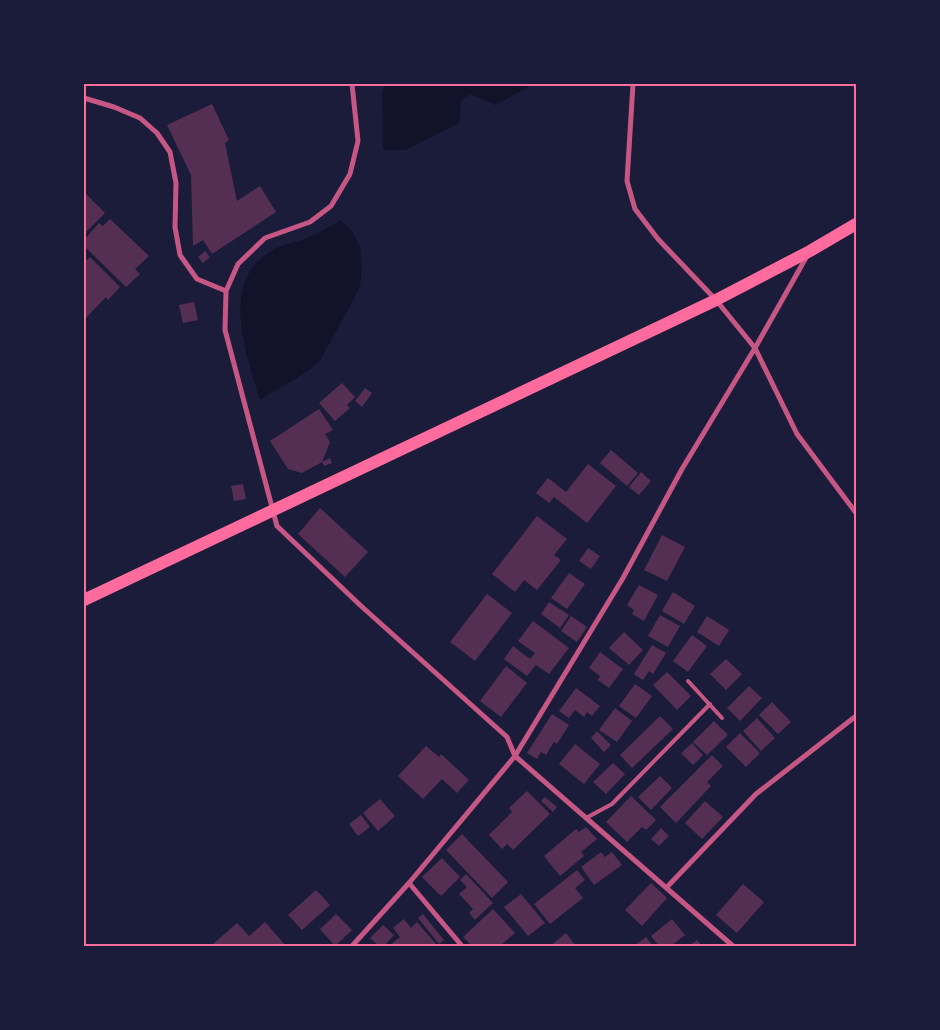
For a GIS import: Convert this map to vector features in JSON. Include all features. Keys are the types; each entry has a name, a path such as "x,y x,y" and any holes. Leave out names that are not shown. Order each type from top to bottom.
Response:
{"main road":[{"path":"84,600 716,300 810,251 856,224"}],"street":[{"path":"352,84 358,141 350,174 346,182 331,206 310,222 266,238 238,264 226,291 225,330 277,526 292,543 507,738 515,756 733,946"},
{"path":"633,84 627,181 635,209 658,239 716,300 755,348 797,434 856,513"},
{"path":"84,98 114,107 140,118 157,133 170,152 176,184 176,228 180,255 197,278 226,291"},
{"path":"352,946 409,883 515,756 623,578 682,469 755,348 810,251"},
{"path":"667,887 756,794 856,716"},
{"path":"409,883 462,946"}],"lane":[{"path":"688,681 722,718"},
{"path":"586,818 612,804 710,704"}],"shaded area":[{"path":"386,84 534,84 495,105 471,94 461,100 459,123 405,150 383,150 382,92"},
{"path":"341,220 353,232 360,247 362,264 360,287 321,359 311,369 260,400 248,359 240,315 242,294 248,275 261,259 281,246 311,236"}],"building":[{"path":"212,104 229,140 225,143 237,201 260,186 276,212 212,254 203,240 193,246 191,175 167,125"},
{"path":"85,193 105,213 84,234 84,195"},
{"path":"110,219 149,256 135,269 140,274 126,287 84,246 84,240 99,223 103,226"},
{"path":"205,251 210,257 203,263 198,257"},
{"path":"90,257 120,287 108,300 106,297 84,320 84,258 87,260"},
{"path":"194,302 198,320 183,323 179,305"},
{"path":"342,383 355,397 347,405 350,408 335,421 319,403"},
{"path":"365,388 372,393 362,407 355,401"},
{"path":"319,409 333,430 325,434 330,442 322,462 302,473 288,469 270,441"},
{"path":"611,450 638,473 627,486 600,463"},
{"path":"330,458 332,463 324,466 322,462"},
{"path":"588,464 616,486 587,523 554,497 549,503 536,493 548,478 566,492"},
{"path":"641,472 651,481 639,495 629,487"},
{"path":"243,484 246,499 234,501 231,486"},
{"path":"320,508 368,552 345,577 298,534"},
{"path":"537,516 567,539 554,555 561,560 537,590 524,580 515,592 492,574"},
{"path":"662,535 685,547 667,581 644,570"},
{"path":"588,548 600,556 591,569 579,561"},
{"path":"569,573 585,584 567,609 551,598"},
{"path":"639,585 658,595 644,621 632,614 634,610 627,605"},
{"path":"673,592 695,606 684,624 662,611"},
{"path":"487,594 512,613 475,661 450,642"},
{"path":"549,602 569,615 560,628 541,614"},
{"path":"660,615 680,626 668,647 648,636"},
{"path":"571,616 587,627 577,642 561,631"},
{"path":"707,616 729,630 719,646 697,632"},
{"path":"533,621 569,648 549,674 536,665 527,676 504,659 513,646 530,659 535,653 518,641"},
{"path":"624,632 643,650 629,665 609,648"},
{"path":"692,635 707,646 688,672 673,661"},
{"path":"652,645 666,653 653,674 649,671 643,680 634,674"},
{"path":"600,652 623,669 609,688 598,680 600,676 589,668"},
{"path":"726,659 742,674 726,690 710,674"},
{"path":"506,666 527,683 501,717 480,701"},
{"path":"667,672 691,696 677,710 653,685"},
{"path":"635,684 652,696 636,718 619,706"},
{"path":"749,686 762,698 740,721 727,708"},
{"path":"576,688 600,706 592,716 587,712 584,717 575,710 569,718 559,711"},
{"path":"772,702 791,722 778,734 759,715"},
{"path":"615,708 632,721 617,742 599,730"},
{"path":"552,714 569,725 557,744 554,742 546,755 541,752 537,759 527,753"},
{"path":"660,716 673,729 632,768 620,755"},
{"path":"757,718 775,738 761,751 743,731"},
{"path":"714,721 728,735 707,755 693,742"},
{"path":"597,731 611,745 604,752 591,738"},
{"path":"740,733 760,753 746,767 726,747"},
{"path":"692,743 703,755 693,765 681,753"},
{"path":"575,744 600,764 584,784 559,764"},
{"path":"426,746 439,757 441,754 469,780 457,793 442,779 423,799 398,776"},
{"path":"712,755 723,766 707,782 711,786 676,823 660,807"},
{"path":"613,763 625,774 606,794 593,782"},
{"path":"660,776 672,788 651,810 638,797"},
{"path":"527,791 550,814 513,850 507,844 502,849 489,835 512,812 509,808"},
{"path":"631,796 656,820 646,830 642,827 627,842 606,822"},
{"path":"545,797 557,807 553,812 541,801"},
{"path":"380,799 395,816 378,831 363,813"},
{"path":"705,801 723,817 702,839 685,823"},
{"path":"361,815 370,827 358,836 349,824"},
{"path":"586,827 597,839 581,852 584,856 560,876 544,856 576,829 579,832"},
{"path":"661,828 669,836 659,846 651,839"},
{"path":"462,834 508,882 492,898 446,850"},
{"path":"601,852 605,857 612,852 622,865 594,885 581,867"},
{"path":"442,858 460,877 441,896 422,877"},
{"path":"577,870 585,880 575,888 583,898 550,924 534,904"},
{"path":"466,874 493,903 475,920 469,913 473,909 459,894 467,887 460,880"},
{"path":"651,883 667,898 642,926 625,910"},
{"path":"743,884 764,902 737,933 716,915"},
{"path":"316,890 330,905 302,930 288,915"},
{"path":"521,894 545,923 528,936 504,907"},
{"path":"493,909 515,933 500,946 472,946 463,937"},
{"path":"336,914 352,930 335,946 320,929"},
{"path":"423,914 444,940 439,944 418,918"},
{"path":"404,919 411,928 417,922 437,945 389,946 400,937 393,928"},
{"path":"672,919 685,935 671,946 659,946 651,936"},
{"path":"265,922 286,946 214,946 213,944 237,923 249,936"},
{"path":"383,925 394,935 384,946 379,946 370,938"},
{"path":"566,933 576,946 550,946"},
{"path":"646,937 653,946 634,946"},
{"path":"697,940 702,946 689,946"}]}
